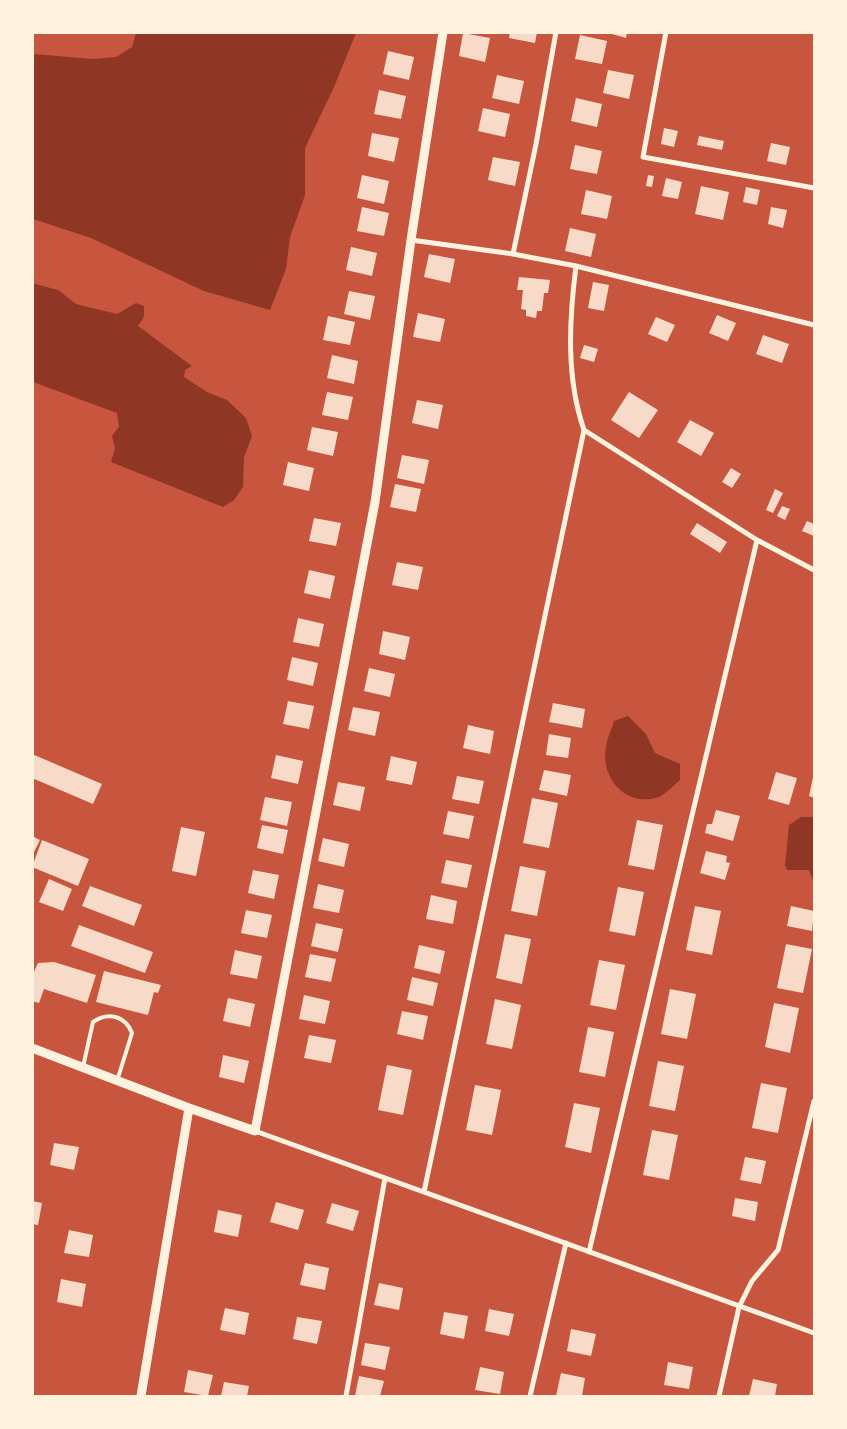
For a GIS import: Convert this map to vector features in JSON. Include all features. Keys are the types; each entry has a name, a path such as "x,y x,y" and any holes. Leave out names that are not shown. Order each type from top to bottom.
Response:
{"street":[{"path":"255,1130 375,502 411,240 443,32"},
{"path":"513,254 536,144 556,32"},
{"path":"666,32 643,156 814,188"},
{"path":"411,240 513,254 576,266 814,325"},
{"path":"424,1192 584,430 576,407 570,346 571,306 576,266"},
{"path":"584,430 757,540 814,570"},
{"path":"589,1252 757,540"},
{"path":"32,1048 189,1108 255,1130 814,1333"},
{"path":"719,1396 739,1307 752,1281 778,1250 814,1101"},
{"path":"141,1396 189,1108"},
{"path":"346,1396 385,1178"},
{"path":"530,1396 566,1242"}],"lane":[{"path":"83,1068 93,1022 102,1016 118,1016 129,1024 132,1033 117,1081"}],"shaded area":[{"path":"136,33 356,33 334,87 305,148 305,195 290,237 286,269 270,310 204,291 91,238 33,219 33,54 93,59 116,57 132,47"},
{"path":"32,283 58,290 76,304 117,314 136,303 144,306 144,317 138,326 192,366 185,370 184,377 207,392 227,400 246,418 252,436 244,457 243,487 234,500 223,507 111,462 115,448 112,436 119,427 117,413 33,382"},
{"path":"628,716 646,734 655,753 680,764 680,780 659,797 636,798 626,794 611,779 607,769 605,759 607,740 614,721"},
{"path":"801,817 814,817 814,883 809,870 787,870 785,865 789,825"}],"building":[{"path":"510,32 537,32 535,43 509,38"},
{"path":"605,32 627,32 626,38"},
{"path":"463,33 490,38 485,62 459,56"},
{"path":"580,35 607,41 602,64 575,59"},
{"path":"388,51 414,57 409,80 383,74"},
{"path":"608,70 634,75 629,99 603,93"},
{"path":"497,75 524,81 519,104 492,98"},
{"path":"379,90 406,96 401,119 374,114"},
{"path":"576,98 602,104 597,127 571,121"},
{"path":"483,108 510,114 505,137 478,131"},
{"path":"664,128 678,131 674,147 661,144"},
{"path":"372,133 399,138 394,162 368,156"},
{"path":"699,136 724,141 722,150 697,145"},
{"path":"771,143 790,147 786,165 767,161"},
{"path":"575,145 602,151 597,174 570,169"},
{"path":"493,157 520,162 515,186 488,180"},
{"path":"362,175 389,181 384,204 357,198"},
{"path":"648,175 654,176 652,187 646,186"},
{"path":"666,178 682,182 678,199 662,196"},
{"path":"701,186 729,192 723,220 695,214"},
{"path":"746,187 760,190 757,205 743,202"},
{"path":"586,190 612,196 607,219 581,214"},
{"path":"362,207 389,213 384,236 357,231"},
{"path":"771,207 787,210 783,228 768,224"},
{"path":"570,228 596,234 591,257 565,251"},
{"path":"351,247 377,253 372,276 346,270"},
{"path":"429,254 455,259 450,283 424,277"},
{"path":"519,277 550,280 548,293 544,293 542,311 537,311 536,318 526,316 526,310 521,309 523,290 517,290"},
{"path":"593,282 609,285 604,311 588,308"},
{"path":"349,291 375,296 370,320 344,314"},
{"path":"418,313 445,319 440,342 413,337"},
{"path":"717,315 736,323 728,341 709,333"},
{"path":"328,316 355,322 350,345 323,340"},
{"path":"656,317 675,325 667,342 648,334"},
{"path":"763,335 789,344 782,363 756,354"},
{"path":"584,345 598,349 594,362 580,358"},
{"path":"332,355 358,361 354,384 327,378"},
{"path":"327,392 353,397 348,420 322,415"},
{"path":"629,392 658,410 639,438 611,420"},
{"path":"417,400 443,405 438,429 412,423"},
{"path":"690,420 714,433 701,456 677,442"},
{"path":"312,427 338,432 333,456 307,450"},
{"path":"402,455 429,460 424,484 397,478"},
{"path":"288,462 314,468 309,491 283,485"},
{"path":"731,468 741,474 732,488 722,482"},
{"path":"395,484 421,489 416,512 390,507"},
{"path":"775,489 783,493 773,513 766,510"},
{"path":"782,506 790,509 785,520 777,516"},
{"path":"314,518 341,523 336,546 309,541"},
{"path":"807,521 814,524 814,536 802,531"},
{"path":"697,523 727,542 720,553 690,534"},
{"path":"397,562 423,567 418,590 392,585"},
{"path":"309,570 335,576 330,599 304,593"},
{"path":"298,618 324,624 319,647 293,642"},
{"path":"383,631 410,637 405,660 379,654"},
{"path":"292,657 318,663 313,686 287,680"},
{"path":"369,668 395,674 390,697 364,691"},
{"path":"288,701 314,706 309,729 283,724"},
{"path":"553,703 585,709 582,728 549,722"},
{"path":"353,707 380,712 375,736 348,730"},
{"path":"468,725 494,731 490,754 463,748"},
{"path":"549,734 571,738 568,758 546,755"},
{"path":"32,754 102,784 93,804 32,778"},
{"path":"276,755 303,761 298,784 271,778"},
{"path":"391,756 417,762 412,785 386,780"},
{"path":"544,770 571,775 567,796 539,790"},
{"path":"776,772 797,778 789,805 768,799"},
{"path":"457,776 484,781 479,804 452,799"},
{"path":"814,777 814,798 809,796"},
{"path":"338,782 365,787 360,811 333,805"},
{"path":"265,797 292,802 287,826 260,820"},
{"path":"532,798 558,803 549,848 523,843"},
{"path":"716,810 740,816 733,841 705,833 707,824 712,824"},
{"path":"448,811 474,816 469,839 443,834"},
{"path":"637,820 663,825 654,870 628,865"},
{"path":"262,825 288,830 283,854 257,848"},
{"path":"181,827 205,832 196,876 172,871"},
{"path":"32,836 40,840 32,856"},
{"path":"323,838 349,844 344,867 318,861"},
{"path":"42,840 89,859 78,886 32,867"},
{"path":"706,851 727,856 726,862 730,863 725,880 700,873"},
{"path":"446,860 472,865 467,888 441,883"},
{"path":"520,866 546,871 537,916 511,911"},
{"path":"253,870 279,875 274,899 248,893"},
{"path":"49,879 72,889 63,911 39,902"},
{"path":"318,884 344,890 339,913 313,908"},
{"path":"90,886 142,905 134,926 82,906"},
{"path":"618,887 644,892 635,936 609,931"},
{"path":"431,895 457,901 453,924 426,919"},
{"path":"695,906 721,911 712,955 686,950"},
{"path":"791,906 814,911 812,931 787,926"},
{"path":"246,910 272,915 267,938 241,933"},
{"path":"316,923 343,929 338,952 311,946"},
{"path":"79,925 153,952 145,973 71,946"},
{"path":"505,934 531,939 522,984 496,978"},
{"path":"786,944 812,949 803,993 777,988"},
{"path":"419,945 445,951 440,974 414,968"},
{"path":"235,950 262,956 257,979 230,974"},
{"path":"310,954 336,959 331,982 305,977"},
{"path":"599,960 625,965 616,1010 590,1005"},
{"path":"54,962 96,975 87,1003 44,989 39,1003 32,1001 32,976 38,963"},
{"path":"104,971 161,985 158,993 154,992 148,1015 96,1002"},
{"path":"412,977 438,983 433,1006 407,1000"},
{"path":"670,989 696,994 687,1039 661,1034"},
{"path":"304,995 330,1001 325,1024 299,1019"},
{"path":"228,998 255,1004 250,1027 223,1021"},
{"path":"495,999 521,1005 512,1049 486,1044"},
{"path":"774,1003 799,1008 790,1053 765,1047"},
{"path":"402,1011 428,1016 423,1040 397,1034"},
{"path":"588,1027 614,1032 605,1077 579,1072"},
{"path":"309,1035 336,1040 331,1063 304,1058"},
{"path":"223,1055 249,1061 244,1083 219,1077"},
{"path":"658,1061 684,1066 675,1111 649,1106"},
{"path":"387,1065 412,1070 403,1115 378,1110"},
{"path":"761,1083 787,1088 778,1133 752,1128"},
{"path":"475,1085 501,1090 492,1135 466,1130"},
{"path":"574,1103 600,1108 591,1153 565,1147"},
{"path":"652,1130 678,1135 669,1180 643,1175"},
{"path":"54,1143 79,1147 74,1170 50,1165"},
{"path":"745,1157 766,1161 761,1184 740,1180"},
{"path":"735,1198 758,1202 755,1221 732,1216"},
{"path":"32,1201 42,1203 38,1225 32,1224"},
{"path":"276,1202 304,1210 298,1230 270,1222"},
{"path":"332,1203 359,1211 353,1231 326,1223"},
{"path":"218,1210 242,1215 238,1237 214,1232"},
{"path":"69,1230 93,1235 89,1257 64,1253"},
{"path":"305,1263 329,1268 325,1290 300,1285"},
{"path":"61,1279 86,1284 82,1307 57,1302"},
{"path":"379,1283 403,1288 399,1310 374,1305"},
{"path":"225,1308 249,1313 245,1335 220,1330"},
{"path":"489,1309 514,1314 509,1336 485,1331"},
{"path":"444,1312 468,1316 464,1339 440,1334"},
{"path":"297,1317 322,1321 317,1344 293,1339"},
{"path":"571,1329 596,1334 591,1356 567,1351"},
{"path":"365,1343 390,1347 385,1370 361,1365"},
{"path":"668,1362 693,1367 689,1389 664,1385"},
{"path":"480,1367 504,1372 500,1394 475,1390"},
{"path":"188,1370 213,1375 208,1396 184,1392"},
{"path":"561,1373 585,1378 582,1396 556,1396"},
{"path":"359,1376 384,1381 380,1396 355,1396"},
{"path":"753,1379 777,1384 775,1396 749,1396"},
{"path":"224,1382 249,1386 247,1396 221,1396"}]}
